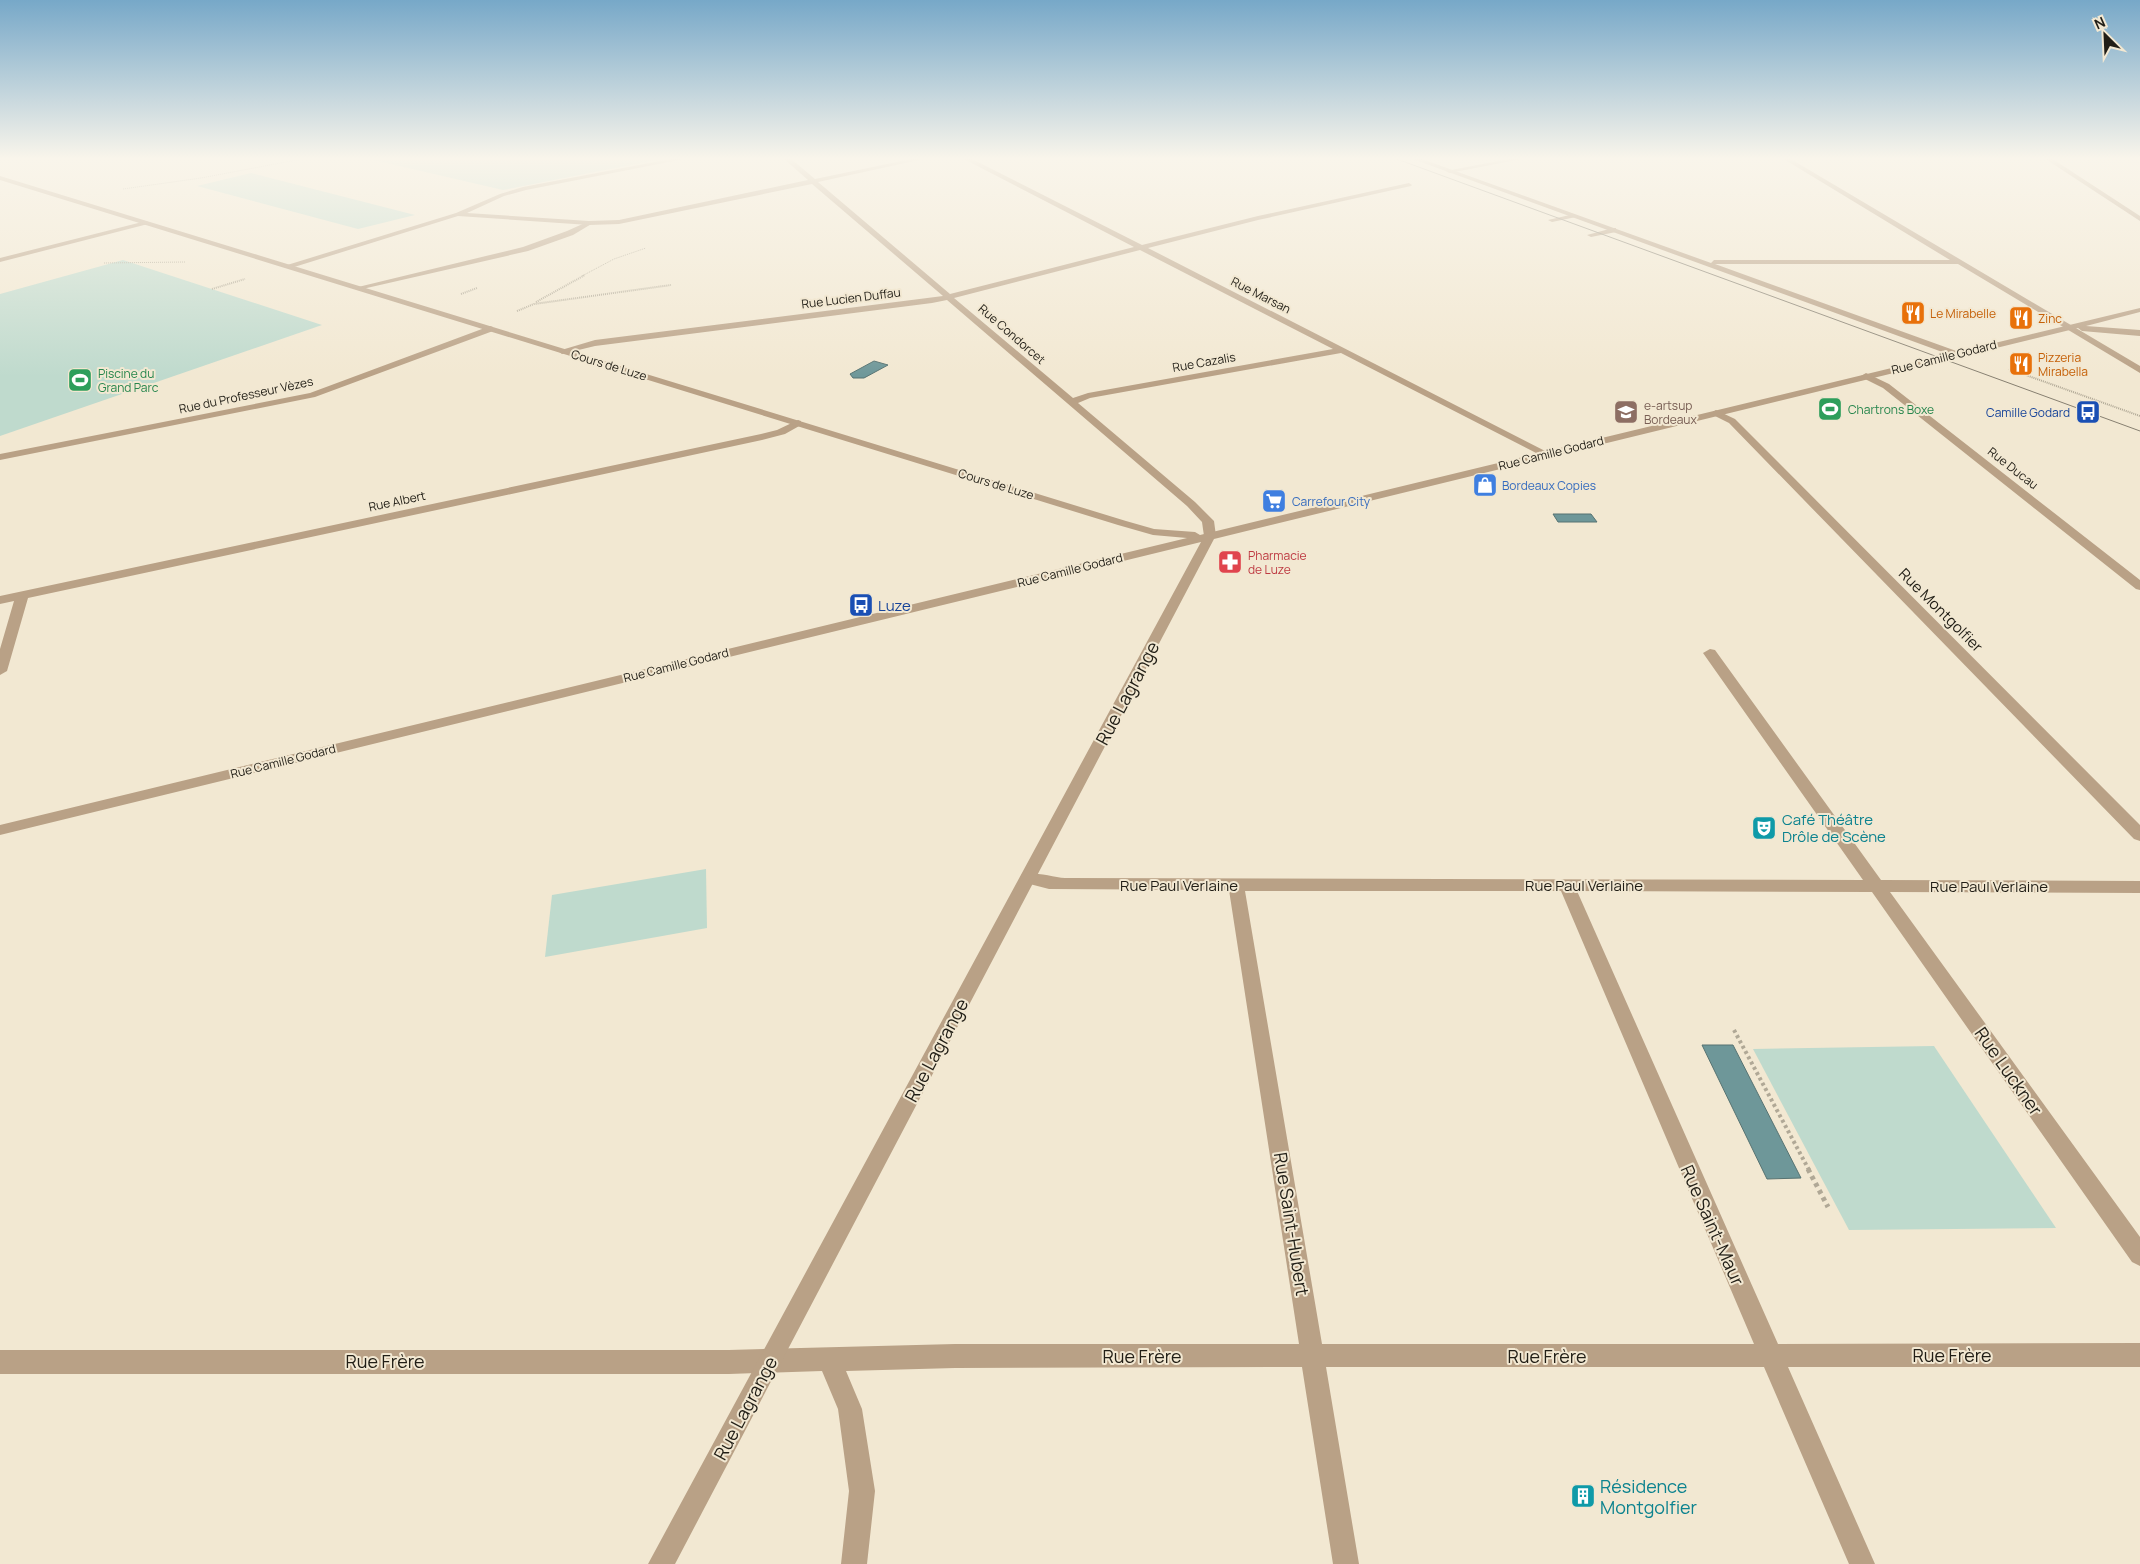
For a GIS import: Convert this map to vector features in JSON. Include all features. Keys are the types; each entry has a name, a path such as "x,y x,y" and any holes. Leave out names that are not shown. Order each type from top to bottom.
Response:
{"street":[{"path":"0,260 114,231"},
{"name":"Cours de Luze","path":"172,231 1153,532 1210,536"},
{"path":"288,266 402,231"},
{"path":"358,288 525,248 574,231"},
{"name":"Rue Condorcet","path":"871,231 1192,504 1208,521 1210,536"},
{"name":"Rue Marsan","path":"1107,231 1546,454"},
{"name":"Rue Lucien Duffau","path":"562,350 595,343 932,301 1207,231"},
{"path":"1591,235 1609,231"},
{"path":"1616,231 1956,354"},
{"path":"1908,231 2140,370"},
{"path":"1703,262 1960,262"},
{"name":"Rue Camille Godard","path":"0,830 2140,310"},
{"path":"2068,327 2140,333"},
{"name":"Rue du Professeur Vèzes","path":"0,457 312,395 490,328"},
{"name":"Rue Cazalis","path":"1072,402 1088,396 1343,350"},
{"name":"Rue Ducau","path":"1866,376 1886,386 2140,586"},
{"name":"Rue Montgolfier","path":"1716,412 1732,421 2140,835"},
{"name":"Rue Albert","path":"0,600 762,437 781,432 798,423"},
{"name":"Rue Lagrange","path":"661,1564 1210,536"},
{"path":"0,671 22,596"},
{"name":"Rue Luckner","path":"1710,654 1878,886 2140,1255"},
{"name":"Rue Paul Verlaine","path":"1028,878 1048,883 1065,884 2140,886"},
{"name":"Rue Saint-Hubert","path":"1236,885 1346,1564"},
{"name":"Rue Saint-Maur","path":"1566,885 1862,1564"},
{"name":"Rue Frère","path":"0,1362 770,1361 955,1356 2140,1355"},
{"path":"829,1358 850,1409 862,1491 854,1564"}],"path":[{"path":"512,313 534,304 614,259 646,248"},
{"path":"104,263 188,262"},
{"path":"534,304 671,285"},
{"path":"469,291 477,288"},
{"path":"455,296 464,298"},
{"path":"2002,366 2140,416"},
{"path":"1734,1030 1828,1207"}],"green space":[{"name":"Piscine du Grand Parc","path":"123,260 322,325 0,436 0,294"},
{"path":"706,869 707,928 545,957 552,895"},
{"path":"1934,1046 2056,1228 1849,1230 1753,1049"}],"water":[{"path":"874,361 888,365 864,378 853,378 850,374"},
{"path":"1553,514 1591,514 1597,522 1558,522"},
{"path":"1702,1045 1733,1045 1801,1178 1767,1179"}],"tram line":[{"path":"1593,231 2140,431"}],"place":[{"name":"Le Mirabelle","path":"1913,313"},
{"name":"Zinc","path":"2021,318"},
{"name":"Pizzeria Mirabella","path":"2021,364"},
{"name":"Piscine du Grand Parc","path":"80,380"},
{"name":"Chartrons Boxe","path":"1830,409"},
{"name":"e-artsup Bordeaux","path":"1626,412"},
{"name":"Camille Godard","path":"2088,412"},
{"name":"Bordeaux Copies","path":"1485,485"},
{"name":"Carrefour City","path":"1274,501"},
{"name":"Pharmacie de Luze","path":"1230,562"},
{"name":"Luze","path":"861,605"},
{"name":"Café Théâtre Drôle de Scène","path":"1764,828"},
{"name":"Résidence Montgolfier","path":"1583,1496"}]}
